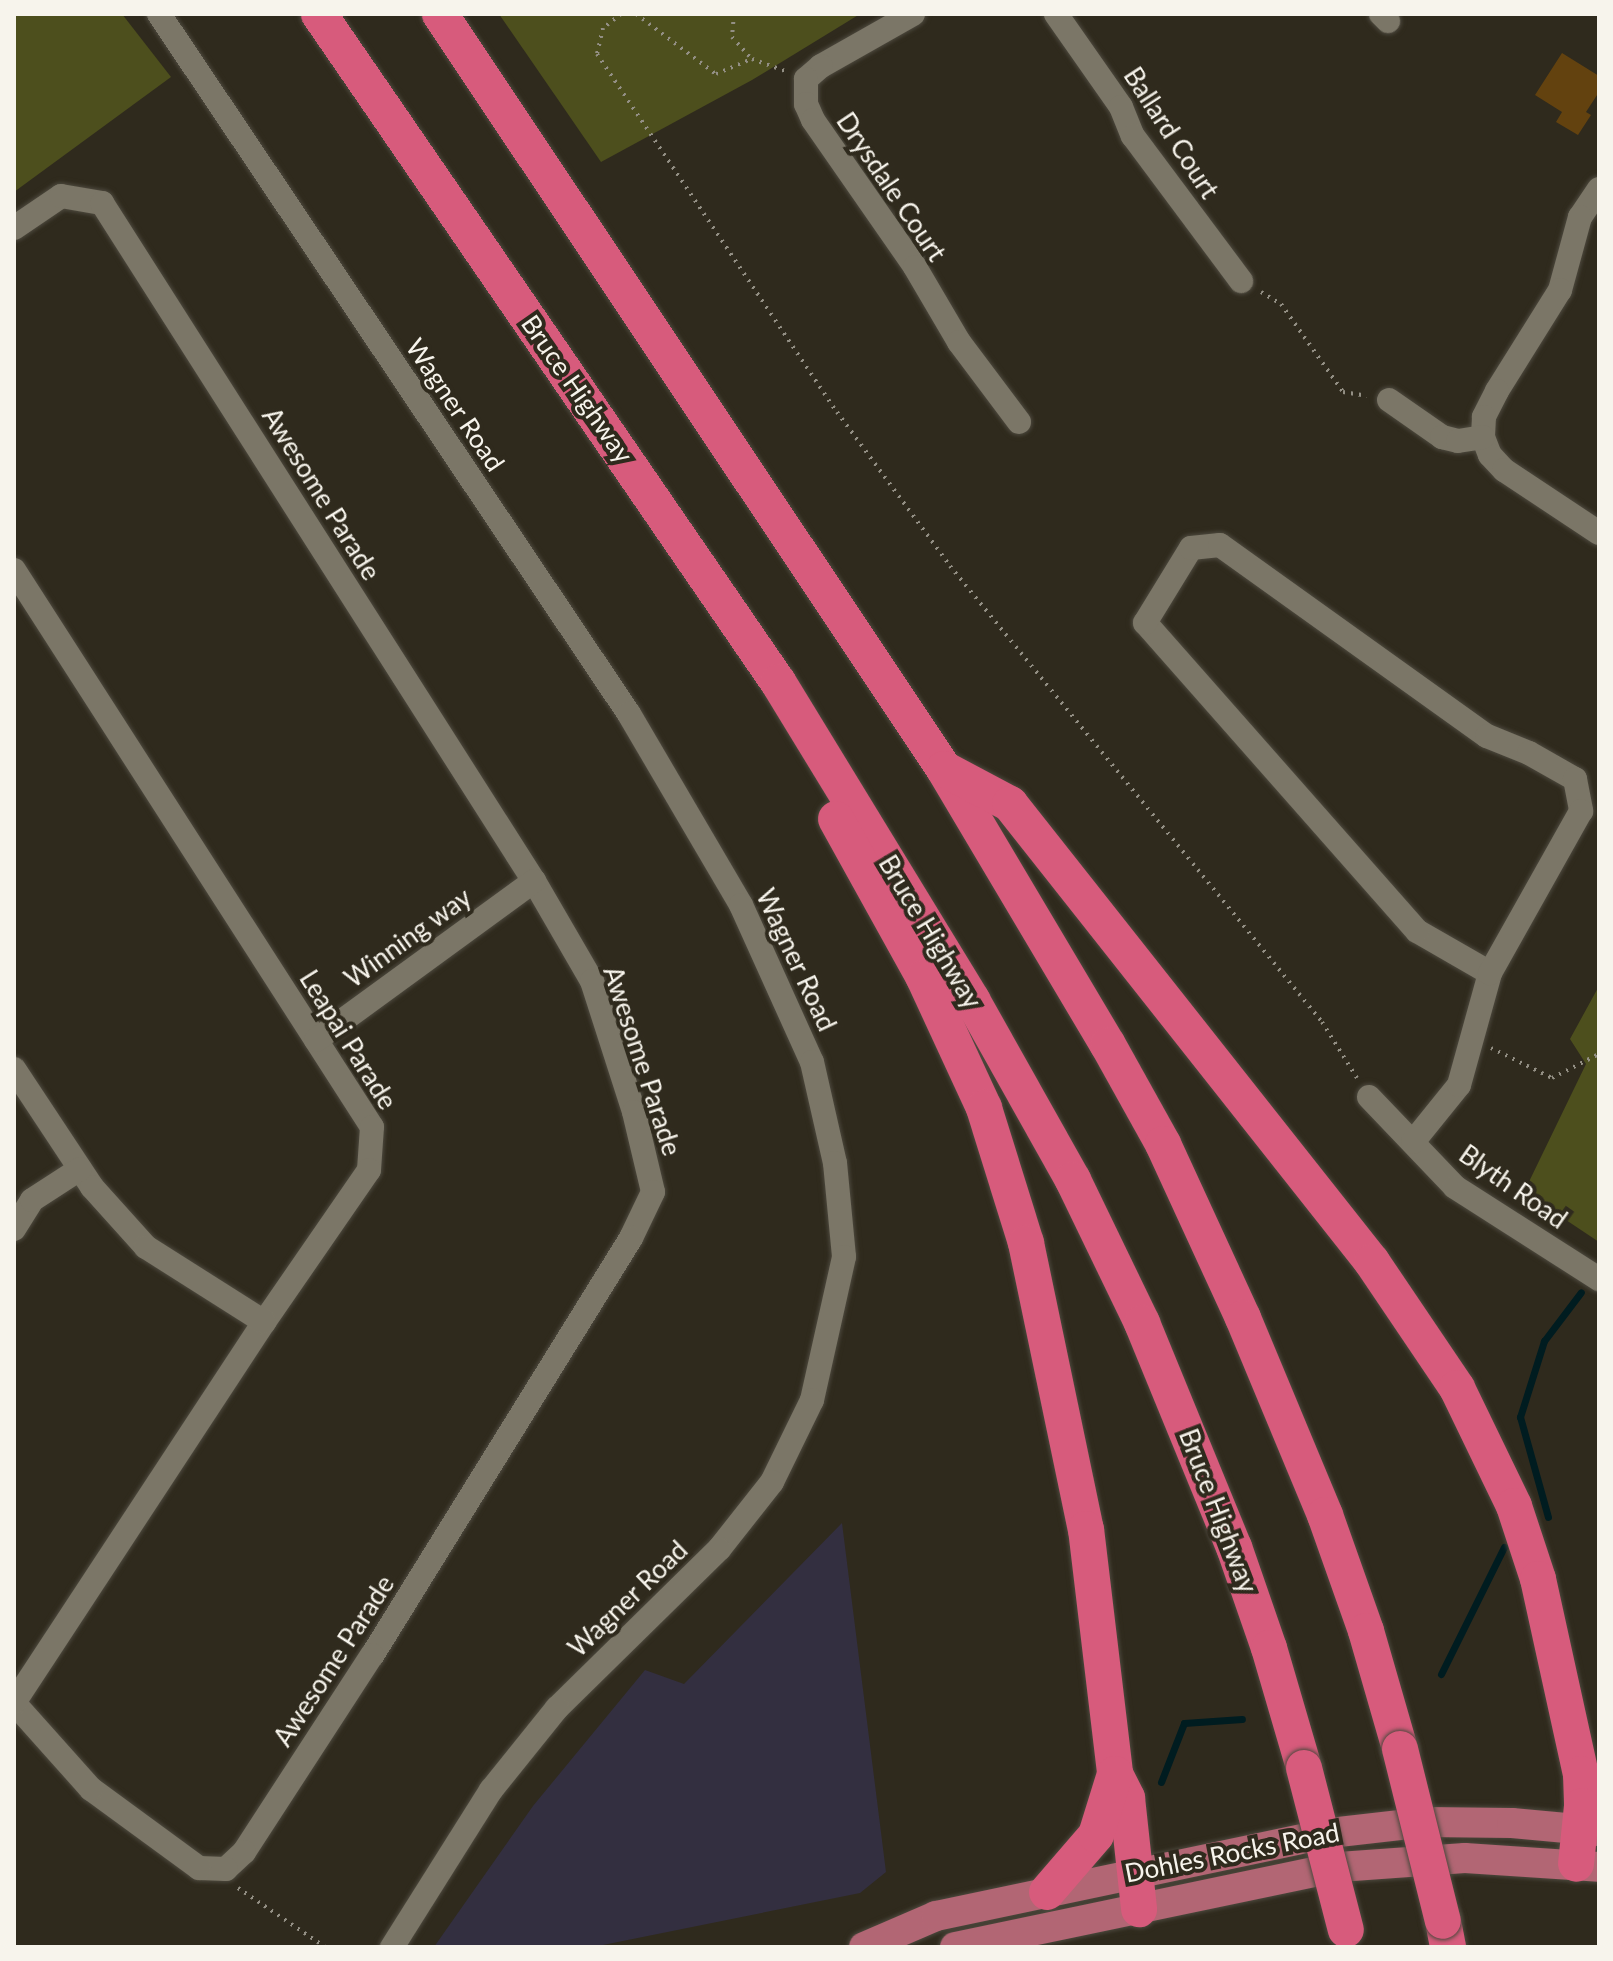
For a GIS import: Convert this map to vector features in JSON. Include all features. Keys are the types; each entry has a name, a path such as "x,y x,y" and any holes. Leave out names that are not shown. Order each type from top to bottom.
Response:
{"highway":[{"name":"Bruce Highway","path":"319,14 778,682 972,1000 1094,1223 1148,1336 1234,1547 1269,1648 1304,1768 1348,1938"},
{"path":"440,14 944,769 1108,1045 1163,1144 1230,1289 1325,1515 1366,1631 1400,1749 1445,1934"},
{"path":"778,682 805,758 843,834 924,978 984,1108 1026,1243 1086,1529 1115,1774 1127,1798 1139,1909"},
{"path":"944,769 1010,804 1372,1262 1457,1388 1498,1470 1530,1549 1589,1768 1583,1790 1590,1830 1588,1866"},
{"path":"1047,1892 1096,1835 1115,1774"}],"main road":[{"name":"Dohles Rocks Road","path":"869,1946 936,1916 1135,1872 1372,1827 1466,1822 1590,1830"},
{"name":"Dohles Rocks Road","path":"955,1947 1339,1867 1465,1858 1588,1866"},
{"name":"Dohles Rocks Road","path":"869,1946 914,1947"}],"street":[{"name":"Wagner Road","path":"159,14 629,714 741,905 812,1062 835,1163 844,1257 812,1400 772,1482 719,1549 557,1708 491,1790 392,1947"},
{"path":"806,79 821,66 913,14"},
{"name":"Ballard Court","path":"1056,14 1121,107 1133,136 1241,281"},
{"name":"Drysdale Court","path":"806,79 804,93 813,120 915,267 959,342 1019,422"},
{"path":"1599,189 1580,217 1560,290 1484,417 1483,437 1490,455 1504,470 1599,533"},
{"name":"Awesome Parade","path":"14,228 61,196 102,203 534,881 592,981 634,1112 653,1192 631,1238 406,1601 244,1852 226,1869 199,1868"},
{"path":"1389,400 1442,437 1458,441 1483,437"},
{"path":"1413,1142 1459,1085 1490,973 1581,811 1575,779 1529,753 1487,736 1220,545 1191,548 1145,623 1417,931 1490,973"},
{"name":"Leapai Parade","path":"14,570 372,1127 369,1170 264,1322 14,1702"},
{"name":"Winning way","path":"316,1040 534,881"},
{"path":"14,1069 80,1169 146,1247 264,1322"},
{"name":"Blyth Road","path":"1369,1097 1455,1187 1599,1279"},
{"path":"14,1229 32,1200 80,1169"},
{"path":"14,1702 91,1789 199,1868"}],"path":[{"path":"621,14 603,28 597,54 837,412 950,566 1322,1022 1369,1097"},
{"path":"636,14 716,74 752,59"},
{"path":"734,14 732,37 752,59 806,79"},
{"path":"1241,281 1281,304 1343,392 1389,400"},
{"path":"1472,1039 1552,1078 1599,1054"},
{"path":"199,1868 209,1886 225,1880 325,1947"}],"shaded area":[{"path":"14,14 122,14 171,77 14,192"},
{"path":"499,14 860,14 752,80 601,162"},
{"path":"1599,986 1599,1242 1524,1192 1586,1064 1570,1039"},
{"path":"842,1523 886,1872 860,1893 593,1947 434,1947 533,1806 645,1670 684,1684"}],"building":[{"path":"1562,53 1599,76 1599,92 1586,112 1591,115 1578,135 1556,122 1562,112 1535,95"}],"waterway":[{"path":"1548,1517 1520,1417 1544,1341 1581,1292"},
{"path":"1441,1674 1504,1547"},
{"path":"1161,1782 1184,1723 1242,1719"}]}
